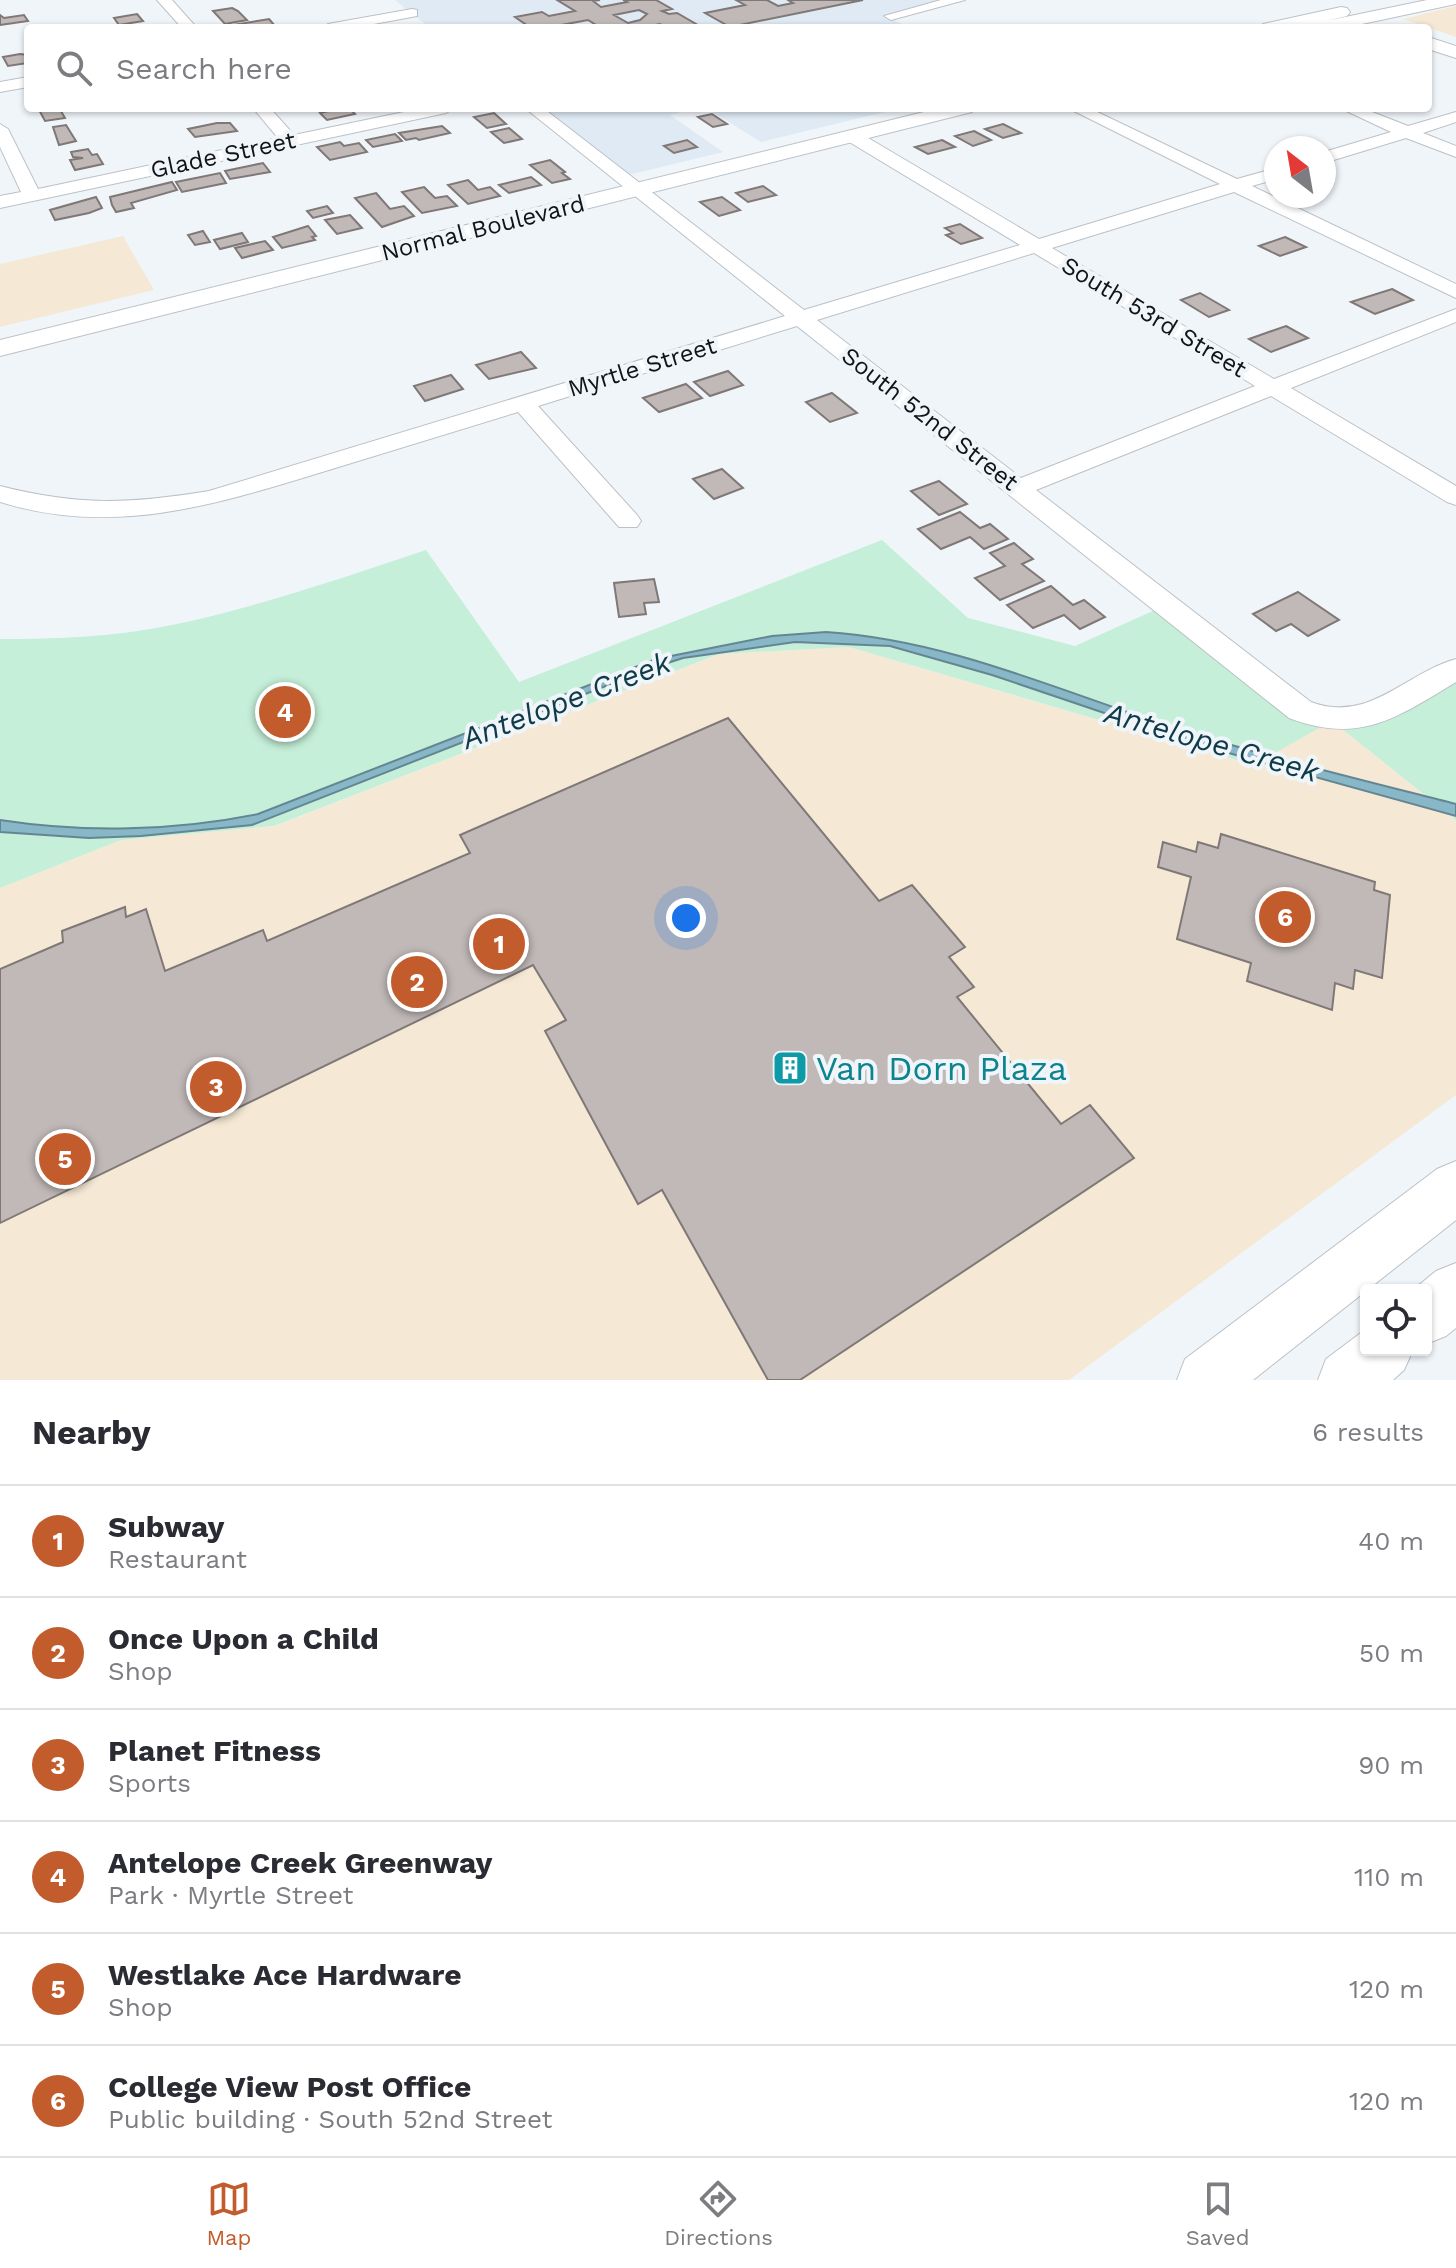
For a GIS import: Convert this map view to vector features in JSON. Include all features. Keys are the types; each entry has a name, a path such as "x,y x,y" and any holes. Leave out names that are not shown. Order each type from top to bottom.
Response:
{"main road":[{"path":"1315,0 1366,18 1394,24"},
{"path":"1308,24 1366,18 1399,0"},
{"path":"1337,24 1453,0"},
{"path":"1432,34 1456,43"},
{"path":"1432,44 1456,52"},
{"name":"Normal Boulevard","path":"0,348 949,112"},
{"path":"1206,1380 1456,1187"},
{"path":"1432,1311 1456,1291"},
{"path":"1347,1380 1377,1356"}],"street":[{"path":"164,0 186,24"},
{"path":"360,24 416,17 395,0"},
{"path":"904,24 891,16 958,0"},
{"path":"0,87 24,83"},
{"path":"265,112 290,141"},
{"name":"Glade Street","path":"0,202 427,112"},
{"name":"South 52nd Street","path":"538,112 1291,704 1308,714 1332,721 1354,721 1374,714 1456,669"},
{"path":"1084,112 1456,292"},
{"path":"1358,112 1456,152"},
{"path":"1336,154 1456,117"},
{"path":"0,129 32,195"},
{"name":"South 53rd Street","path":"852,136 1456,497"},
{"name":"Myrtle Street","path":"0,494 42,506 78,510 164,506 250,488 1264,177"},
{"path":"1018,488 1456,315"},
{"path":"523,404 628,521"}],"shaded area":[{"path":"395,0 958,0 892,19 902,24 425,24"},
{"path":"1456,6 1456,37 1432,29 1432,24 1418,24 1403,19"},
{"path":"538,112 682,112 670,115 723,152 620,177"},
{"path":"712,112 885,112 761,142"},
{"path":"123,236 154,290 0,327 0,264"},
{"name":"Van Dorn Plaza","path":"849,647 1252,765 1332,721 1456,820 1456,1095 1069,1380 0,1380 0,888 121,840 275,826 719,654"}],"green space":[{"path":"882,540 968,618 1075,646 1166,605 1332,721 1253,765 849,647 719,654 274,826 121,840 0,888 0,639 86,636 172,625 268,601 426,550 519,682"},
{"path":"1456,669 1456,820 1332,721"}],"water":[{"name":"Antelope Creek","path":"826,632 872,637 960,656 1210,739 1456,804 1456,816 1196,744 992,675 890,646 795,642 683,658 649,669 252,825 89,838 0,832 0,820 64,827 129,828 194,824 258,814 656,659 772,636"}],"building":[{"path":"557,0 600,0 593,1 601,7 627,2 623,0 656,0 672,9 662,11 677,13 696,24 594,24 588,20 566,24 525,24 515,17 542,12 549,16 575,11","holes":["639,10 647,14 640,20 628,23 614,15"]},
{"path":"736,0 767,0 778,6 793,3 788,0 863,0 745,24 725,24 705,13 745,5"},
{"path":"232,8 247,20 225,24 213,11"},
{"path":"137,14 143,21 118,24 114,18"},
{"path":"0,15 4,18 24,15 28,21 0,25"},
{"path":"269,19 273,24 239,24"},
{"path":"24,54 24,64 8,66 3,57"},
{"path":"40,112 61,112 65,118 45,121"},
{"path":"353,112 355,114 327,120 320,113"},
{"path":"494,113 506,124 487,128 474,117"},
{"path":"712,114 727,124 713,127 698,117"},
{"path":"230,123 237,131 195,137 188,129"},
{"path":"1003,124 1021,133 1003,138 985,129"},
{"path":"66,125 76,141 59,145 53,127"},
{"path":"442,126 450,133 406,140 399,133"},
{"path":"509,128 522,139 504,143 491,132"},
{"path":"974,131 991,140 973,146 955,136"},
{"path":"395,134 402,141 373,147 366,140"},
{"path":"687,140 697,147 674,153 664,146"},
{"path":"942,140 955,147 928,154 915,147"},
{"path":"340,142 344,146 359,143 367,152 330,160 317,147"},
{"path":"88,149 92,155 97,154 103,164 75,170 70,160 83,158 73,157 71,152"},
{"path":"550,160 570,179 552,183 530,165"},
{"path":"263,163 270,172 230,179 225,171"},
{"path":"220,173 226,183 182,192 176,182"},
{"path":"531,177 541,185 509,193 499,185"},
{"path":"468,180 478,190 490,187 500,196 468,204 448,185"},
{"path":"172,182 177,190 131,203 134,208 116,212 112,205 110,197"},
{"path":"763,186 776,195 748,202 736,193"},
{"path":"424,187 435,198 447,196 457,206 422,213 402,192"},
{"path":"376,193 390,209 404,206 414,216 382,227 355,198"},
{"path":"96,197 102,208 89,213 55,220 50,210"},
{"path":"722,197 740,210 719,216 700,202"},
{"path":"327,206 333,213 313,218 307,211"},
{"path":"350,215 362,228 337,234 325,220"},
{"path":"960,224 982,238 961,244 946,235 953,233 945,228"},
{"path":"308,226 316,236 312,237 315,240 282,248 273,237"},
{"path":"203,231 210,242 195,245 188,235"},
{"path":"242,233 248,242 220,249 214,240"},
{"path":"1285,237 1306,247 1280,256 1259,246"},
{"path":"265,241 273,250 242,258 235,248"},
{"path":"1392,289 1413,300 1375,314 1351,302"},
{"path":"1200,293 1229,310 1209,317 1181,300"},
{"path":"1286,326 1308,338 1271,352 1249,339"},
{"path":"521,352 536,368 489,379 476,365"},
{"path":"728,371 743,385 710,396 694,382"},
{"path":"451,375 463,389 425,401 414,386"},
{"path":"686,384 702,398 659,412 643,398"},
{"path":"832,393 857,413 830,422 806,402"},
{"path":"722,469 743,488 714,499 693,479"},
{"path":"939,481 967,504 939,515 911,491"},
{"path":"960,512 980,528 990,524 1008,539 984,549 970,537 941,549 918,529"},
{"path":"1014,543 1033,559 1022,564 1044,581 1000,600 975,578 1005,566 990,553"},
{"path":"654,579 659,602 644,603 646,614 619,617 614,583"},
{"path":"1051,586 1073,605 1084,600 1105,617 1080,629 1064,615 1033,628 1007,605"},
{"path":"1298,592 1339,620 1308,636 1291,624 1276,631 1253,614"},
{"name":"Van Dorn Plaza","path":"728,718 879,901 912,885 965,947 949,957 974,987 957,997 1061,1124 1090,1105 1134,1158 800,1380 768,1380 662,1190 638,1204 545,1031 566,1020 533,965 0,1223 0,969 63,942 62,931 125,907 126,917 146,909 165,971 263,930 267,941 470,853 460,835"},
{"path":"1221,834 1375,882 1374,890 1390,895 1382,978 1355,970 1353,989 1335,983 1332,1010 1247,981 1251,963 1177,939 1191,877 1158,867 1163,842 1196,852 1198,842 1218,848"}],"place":[{"name":"Antelope Creek Greenway","path":"285,712"},
{"name":"College View Post Office","path":"1285,917"},
{"name":"Subway","path":"499,944"},
{"name":"Once Upon a Child","path":"417,982"},
{"name":"Van Dorn Plaza","path":"790,1068"},
{"name":"Planet Fitness","path":"216,1087"},
{"name":"Westlake Ace Hardware","path":"65,1159"}]}
